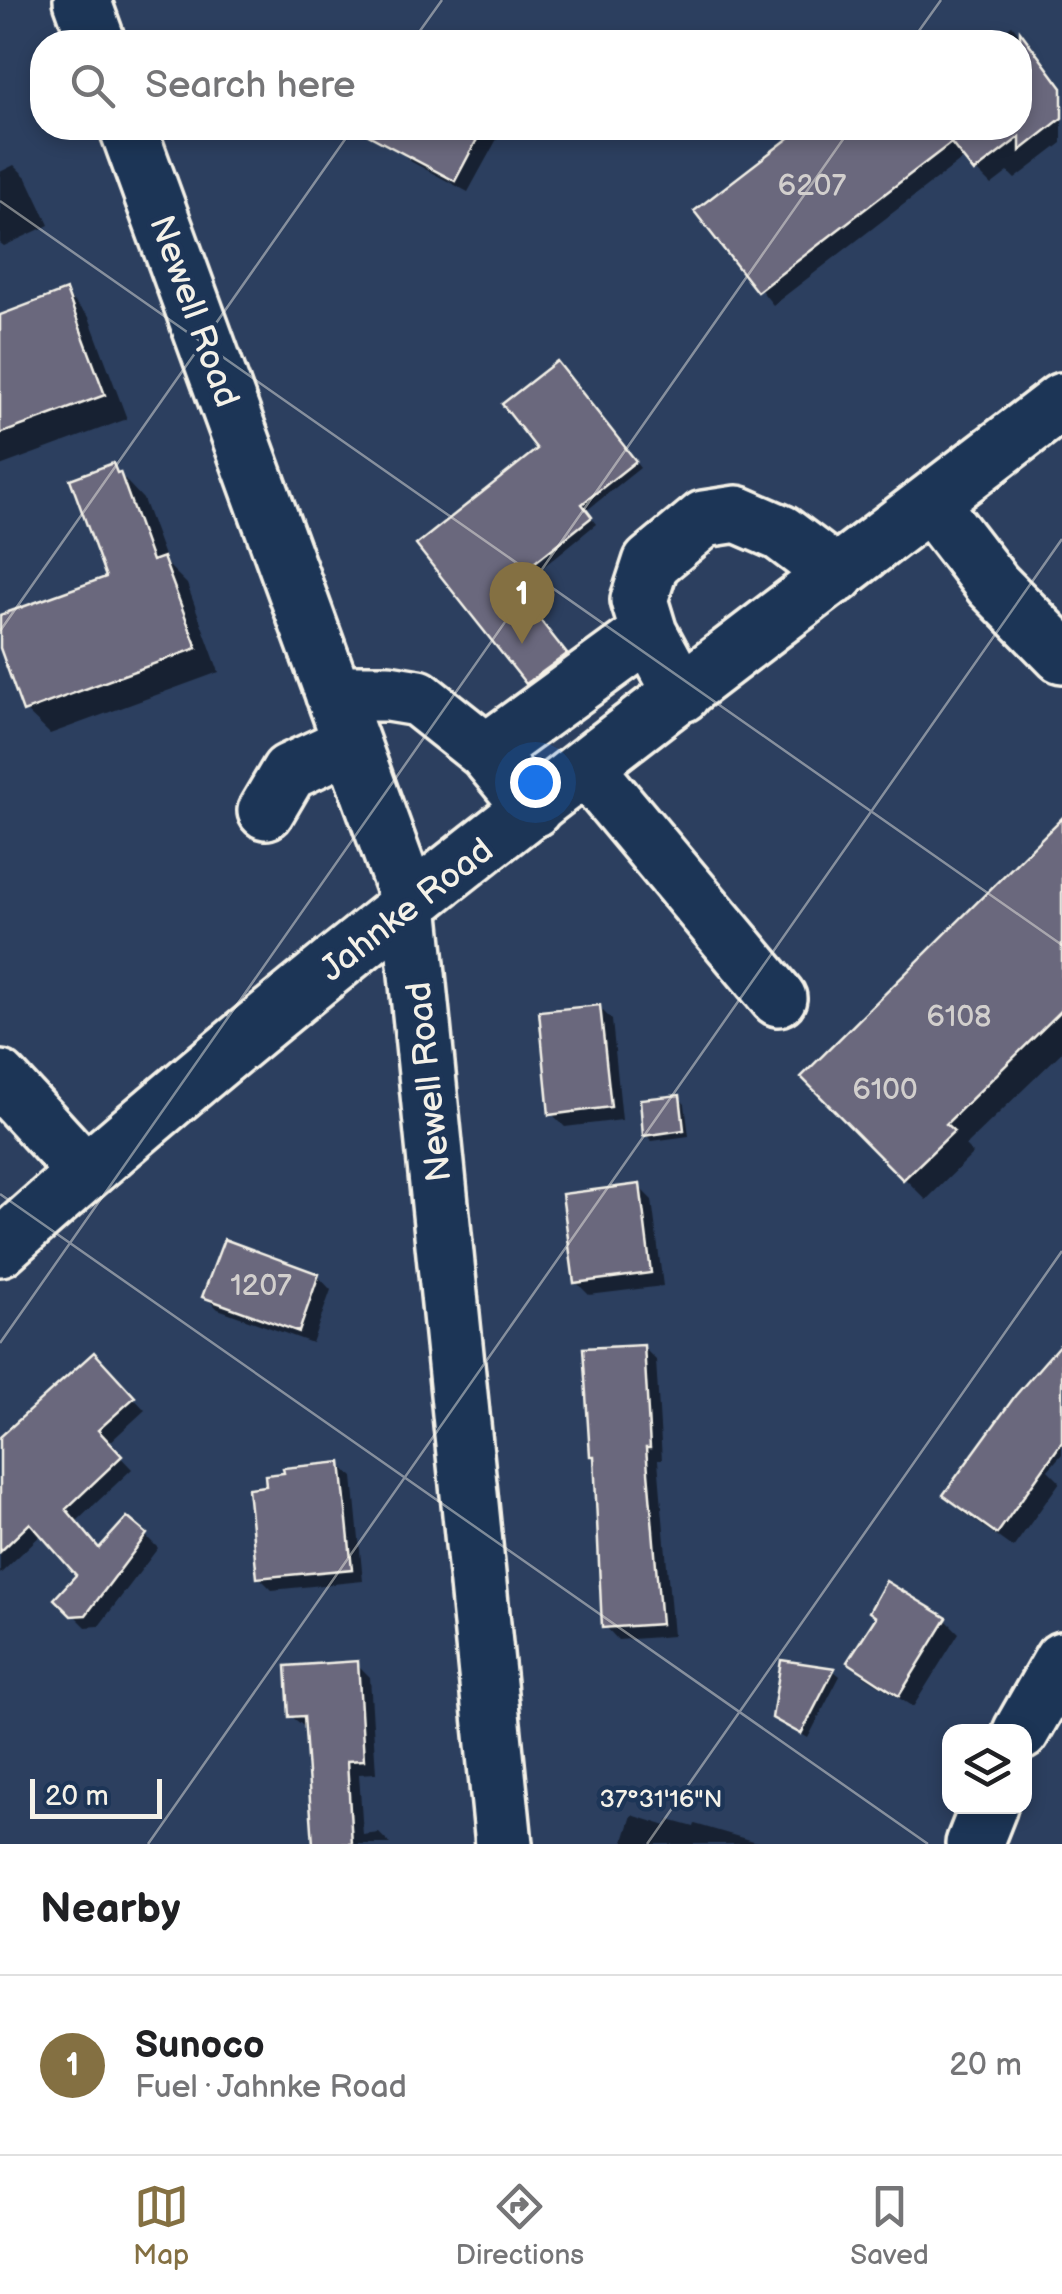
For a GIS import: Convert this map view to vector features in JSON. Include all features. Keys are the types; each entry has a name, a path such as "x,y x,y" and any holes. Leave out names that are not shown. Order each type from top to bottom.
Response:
{"street":[{"path":"82,0 93,30"},
{"name":"Newell Road","path":"132,140 410,904 504,1844"},
{"name":"Jahnke Road","path":"0,1248 214,1063 410,904 1062,401"},
{"path":"930,503 994,584 1062,656"},
{"path":"682,694 649,633 639,600 651,563 704,520 737,514 781,533 837,574"},
{"path":"486,752 649,633"},
{"path":"266,811 290,772 342,718 388,693 418,698 486,752 533,808"},
{"path":"586,768 778,998"},
{"path":"0,1080 85,1172"},
{"path":"1026,1724 1062,1660"},
{"path":"974,1844 987,1814"}],"building":[{"path":"1032,47 1062,88 1062,118 1020,151 1020,140 1032,140"},
{"path":"378,140 477,140 455,181"},
{"path":"786,140 1016,140 974,172 951,143 757,292 694,211"},
{"path":"66,290 105,395 0,434 0,315"},
{"path":"557,361 636,461 582,504 592,517 510,582 567,654 526,684 416,545 537,449 502,404"},
{"path":"113,463 120,472 152,561 163,557 197,648 23,712 0,648 0,615 106,577 70,479"},
{"path":"1062,818 1062,1010 946,1124 954,1131 903,1180 801,1077"},
{"path":"600,1005 611,1107 549,1115 539,1011"},
{"path":"680,1095 684,1130 643,1136 640,1099"},
{"path":"640,1184 651,1273 574,1283 562,1194"},
{"path":"224,1239 319,1274 299,1332 202,1297"},
{"path":"1062,1342 1062,1442 997,1534 943,1495 1015,1396"},
{"path":"644,1345 650,1448 646,1448 661,1624 602,1628 594,1456 590,1456 583,1348"},
{"path":"94,1352 135,1397 98,1430 122,1456 66,1509 99,1548 127,1517 147,1534 86,1615 71,1616 54,1599 76,1575 30,1523 0,1552 0,1437"},
{"path":"341,1462 352,1569 257,1578 248,1488 266,1486 265,1475 284,1473 283,1468"},
{"path":"886,1581 947,1618 899,1696 847,1662 876,1617 869,1612"},
{"path":"781,1660 835,1668 801,1734 772,1718"},
{"path":"358,1661 364,1760 347,1761 352,1844 313,1844 304,1716 289,1717 286,1666"}],"place":[{"name":"Sunoco","path":"522,644"}]}
